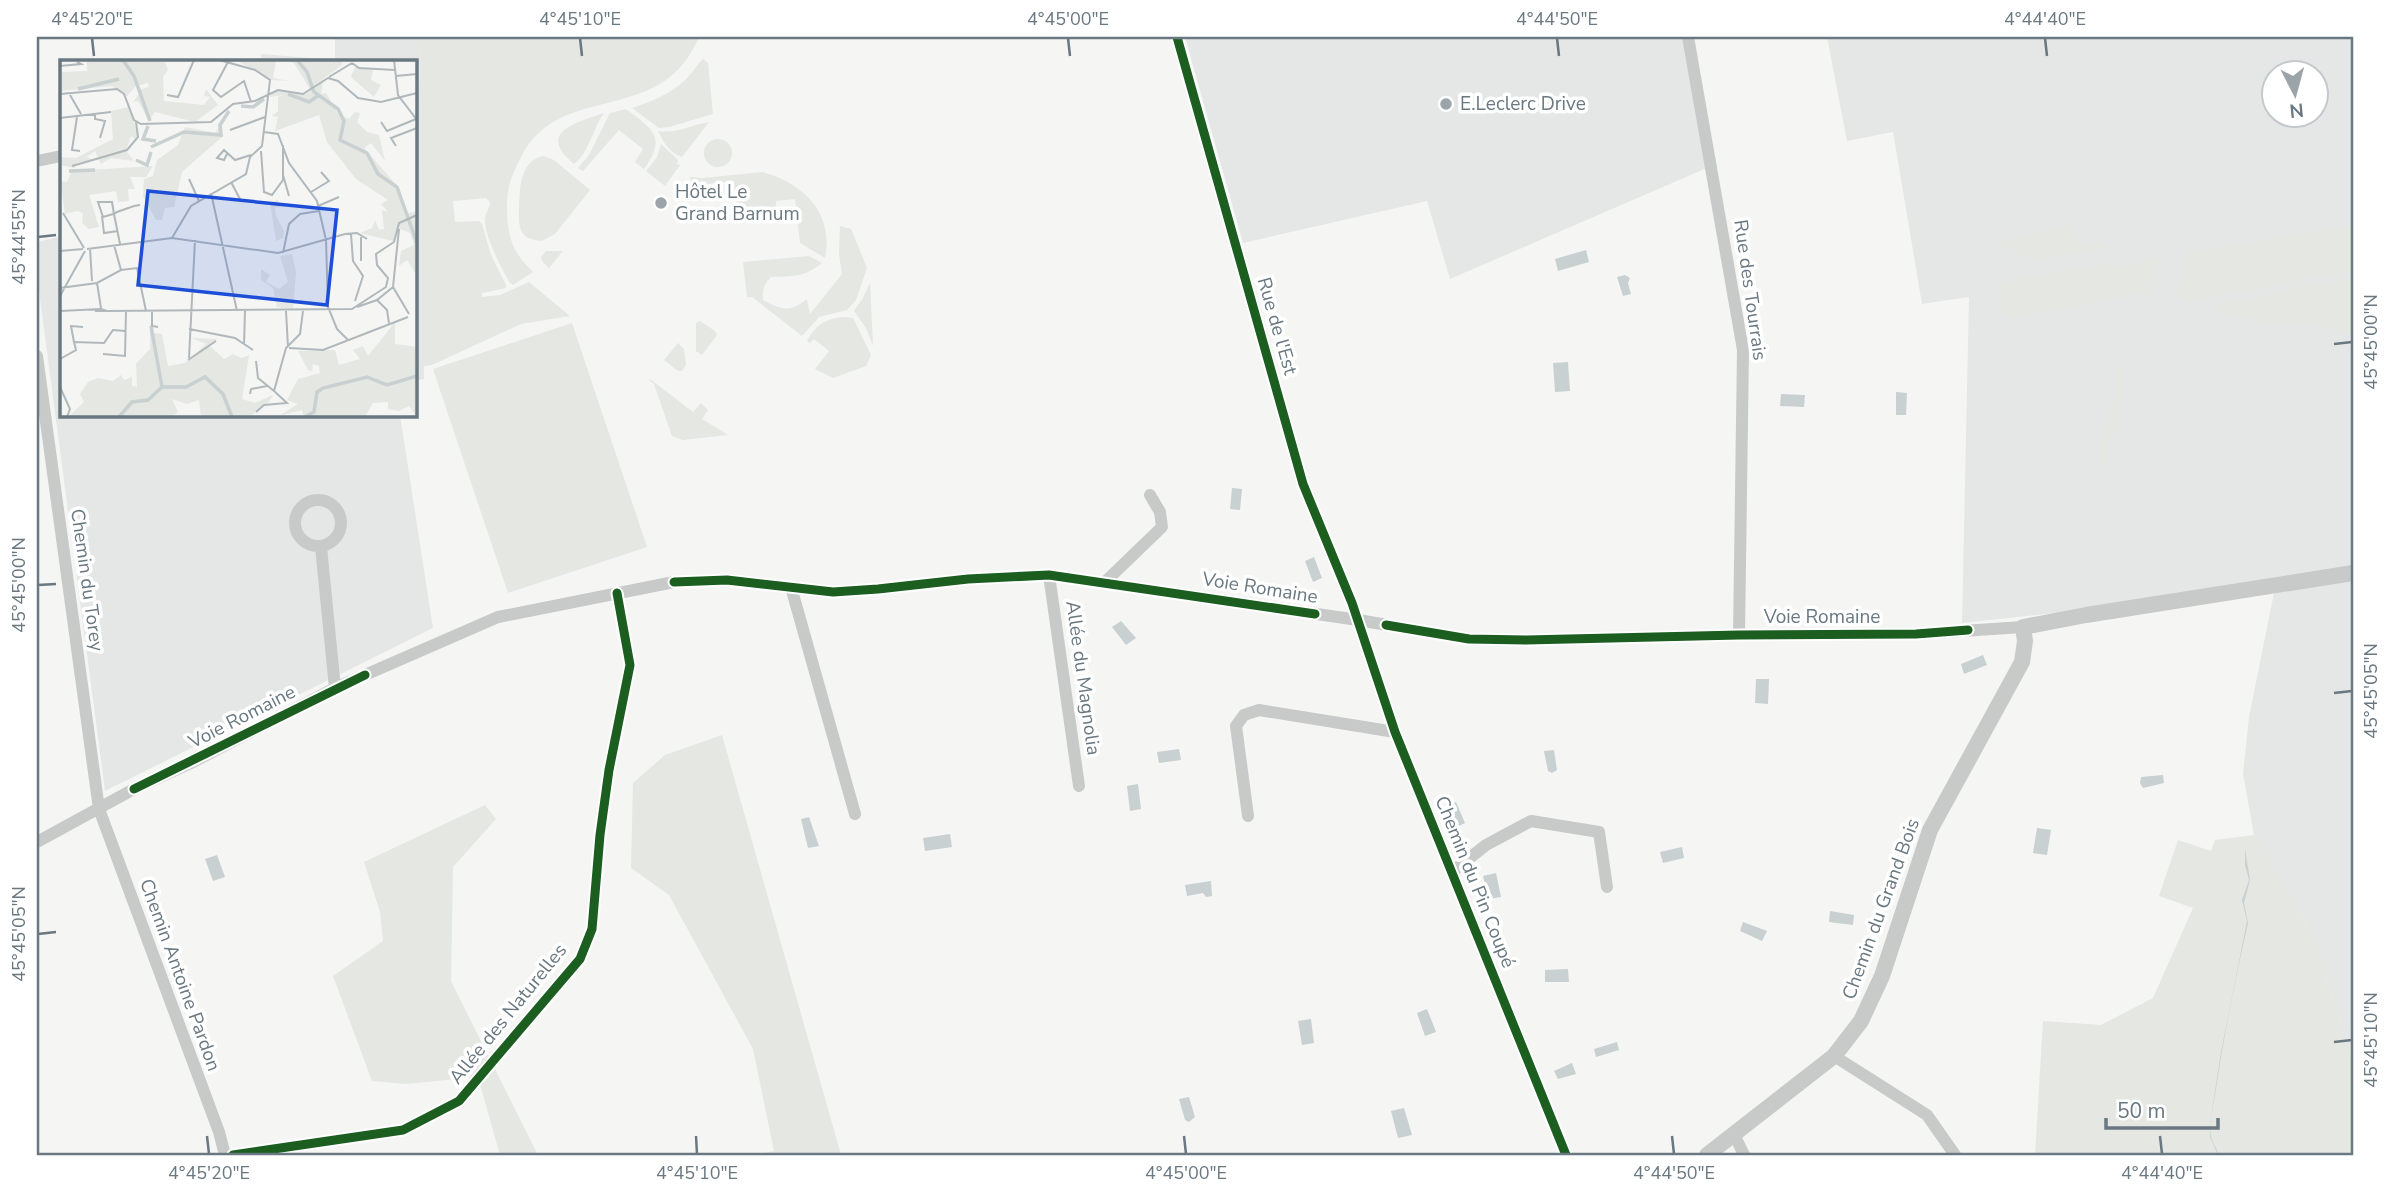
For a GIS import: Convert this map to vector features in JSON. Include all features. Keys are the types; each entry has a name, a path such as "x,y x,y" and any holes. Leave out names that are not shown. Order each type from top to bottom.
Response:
{"street":[{"name":"Rue de l'Est","path":"1177,37 1303,484 1358,620"},
{"name":"Rue des Tourrais","path":"1688,37 1743,350 1739,635"},
{"path":"37,161 60,156"},
{"name":"Chemin du Torey","path":"37,356 99,809"},
{"path":"1105,583 1162,527 1160,512 1150,495"},
{"path":"321,547 335,688"},
{"name":"Voie Romaine","path":"37,842 335,688 498,617 674,582 708,579 833,592 968,579 1049,575 1469,639 1526,640 1916,634 2023,627 2353,573"},
{"name":"Allée du Magnolia","path":"1049,575 1079,786"},
{"path":"791,587 855,814"},
{"name":"Allée des Naturelles","path":"233,1155 402,1130 459,1101 580,959 592,929 609,771 630,665 617,593"},
{"name":"Chemin du Pin Coupé","path":"1358,620 1395,732 1566,1155"},
{"name":"Chemin du Grand Bois","path":"1707,1155 1834,1056 1861,1021 1882,976 1930,830 2022,662 2025,641 2023,627"},
{"path":"1248,816 1236,726 1244,715 1259,710 1395,732"},
{"name":"Chemin Antoine Pardon","path":"99,809 219,1132 225,1155"},
{"path":"1452,872 1486,845 1531,821 1599,832 1607,887"},
{"path":"1834,1056 1927,1115 1955,1155"},
{"path":"1734,1134 1744,1155"}],"shaded area":[{"path":"335,37 419,37 424,379 416,381 416,60 335,60"},
{"path":"419,37 699,37 683,64 665,81 639,94 563,117 547,126 532,140 512,176 507,205 512,242 533,272 513,285 510,283 487,234 485,218 490,202 486,198 453,201 455,222 479,221 482,224 491,255 506,285 506,288 482,293 482,297 500,295 529,282 570,316 521,324 432,365 423,366"},
{"path":"1185,37 1683,37 1707,168 1450,279 1427,201 1243,243"},
{"path":"1827,37 2353,37 2353,1057 2314,938 2254,835 2243,774 2249,717 2277,578 2065,612 1962,623 1969,297 1922,304 1893,132 1847,141"},
{"path":"261,54 335,60 261,60"},
{"path":"703,59 708,63 713,114 659,128 632,108 672,90 687,79"},
{"path":"626,109 654,135 655,149 644,169 635,162 643,149 619,130 583,171 578,168 589,155 610,113"},
{"path":"604,113 583,154 574,164 563,153 559,136 572,125"},
{"path":"709,122 682,157 667,147 658,131 678,130"},
{"path":"718,139 728,143 732,153 728,163 718,167 708,163 704,153 708,143"},
{"path":"661,144 680,165 665,186 646,171 657,157"},
{"path":"543,156 554,160 590,190 555,234 542,241 530,239 524,234 519,215 522,177 529,164"},
{"path":"763,172 791,184 813,203 825,227 825,258 800,243 795,199 776,201 776,208 737,212 734,181 691,186 690,177"},
{"path":"840,226 851,229 867,268 856,300 847,310 819,317 802,336 752,297 747,297 743,262 809,256 822,263 803,274 771,277 764,287 763,300 785,309 807,299 810,314 842,274 839,254"},
{"path":"2353,226 2353,271 2186,303 2177,300 2190,250"},
{"path":"2065,227 2079,239 2080,244 2104,241 2105,248 2032,261 1989,242"},
{"path":"60,236 60,416 400,416 433,628 105,791 37,276 37,242"},
{"path":"1586,250 1589,262 1558,271 1555,259"},
{"path":"546,251 563,251 549,268 541,257"},
{"path":"2159,256 2149,293 2003,319 1999,285 2001,282 2107,262 2109,266 2119,268"},
{"path":"1625,275 1630,278 1628,283 1631,294 1623,296 1617,277"},
{"path":"2353,277 2353,334 2297,324 2271,325 2202,307"},
{"path":"870,283 873,346 866,328 854,311"},
{"path":"846,317 853,318 871,355 866,366 833,378 815,369 829,351 814,339 810,343 807,341 823,323"},
{"path":"700,321 717,335 702,355 696,351 696,323"},
{"path":"572,323 647,547 508,593 433,369"},
{"path":"678,343 684,349 686,365 682,371 664,360"},
{"path":"1568,362 1570,391 1555,392 1553,363"},
{"path":"2124,367 2127,377 2104,467 2096,467 2118,378 2116,369"},
{"path":"650,379 693,412 701,403 708,410 702,419 728,435 683,440 672,436"},
{"path":"1896,392 1907,393 1906,415 1896,415"},
{"path":"1781,394 1805,395 1804,407 1780,406"},
{"path":"1232,488 1242,489 1240,510 1230,509"},
{"path":"1314,557 1322,578 1313,582 1305,561"},
{"path":"1121,621 1136,638 1126,645 1112,627"},
{"path":"1983,655 1987,665 1964,674 1961,664"},
{"path":"1756,679 1769,679 1768,704 1755,703"},
{"path":"722,735 841,1155 754,1155 774,1151 753,1049 669,895 631,868 633,783 665,755"},
{"path":"1179,749 1181,760 1159,763 1157,752"},
{"path":"1554,750 1557,770 1552,773 1548,771 1544,751"},
{"path":"2163,775 2164,783 2143,788 2140,783 2141,777"},
{"path":"1138,784 1141,809 1130,811 1127,786"},
{"path":"1456,802 1465,823 1453,829 1446,806"},
{"path":"485,805 496,819 453,867 451,981 538,1155 500,1155 478,1077 406,1084 372,1081 333,976 383,941 380,912 364,862"},
{"path":"809,817 819,846 808,848 801,819"},
{"path":"2037,828 2051,830 2047,855 2033,853"},
{"path":"950,834 952,847 925,851 923,838"},
{"path":"2254,835 2314,938 2353,1057 2353,1155 2035,1155 2043,1021 2101,1025 2153,998 2193,908 2159,896 2178,840 2211,851 2215,840"},
{"path":"1682,847 1684,858 1663,863 1660,852"},
{"path":"2245,849 2250,880 2244,903 2248,923 2227,1022 2212,1115 2221,1052 2247,921 2242,900 2249,880"},
{"path":"217,855 225,877 213,881 205,859"},
{"path":"1496,873 1501,897 1489,899 1483,876"},
{"path":"1211,881 1212,896 1206,897 1203,893 1187,896 1185,885"},
{"path":"1830,911 1854,915 1853,925 1829,922"},
{"path":"1743,922 1767,931 1762,941 1740,931"},
{"path":"1568,969 1569,982 1545,982 1545,970"},
{"path":"1427,1009 1436,1032 1425,1036 1417,1013"},
{"path":"1311,1019 1314,1043 1302,1045 1298,1021"},
{"path":"1617,1042 1619,1050 1596,1057 1594,1049"},
{"path":"1572,1063 1576,1074 1558,1079 1554,1071"},
{"path":"1189,1097 1195,1117 1189,1122 1185,1120 1179,1099"},
{"path":"1404,1108 1412,1135 1398,1138 1391,1111"}],"cycle path":[{"path":"1177,37 1303,484 1352,603 1395,732 1566,1155"},
{"path":"674,582 727,580 833,592 968,579 1049,575 1315,614"},
{"path":"233,1155 403,1130 459,1101 580,959 592,929 609,770 630,665 617,593"},
{"path":"1386,625 1469,639 1526,640 1916,634 1968,630"},
{"path":"134,789 365,675"}],"place":[{"name":"E.Leclerc Drive","path":"1446,104"},
{"name":"Hôtel Le Grand Barnum","path":"661,203"}]}
